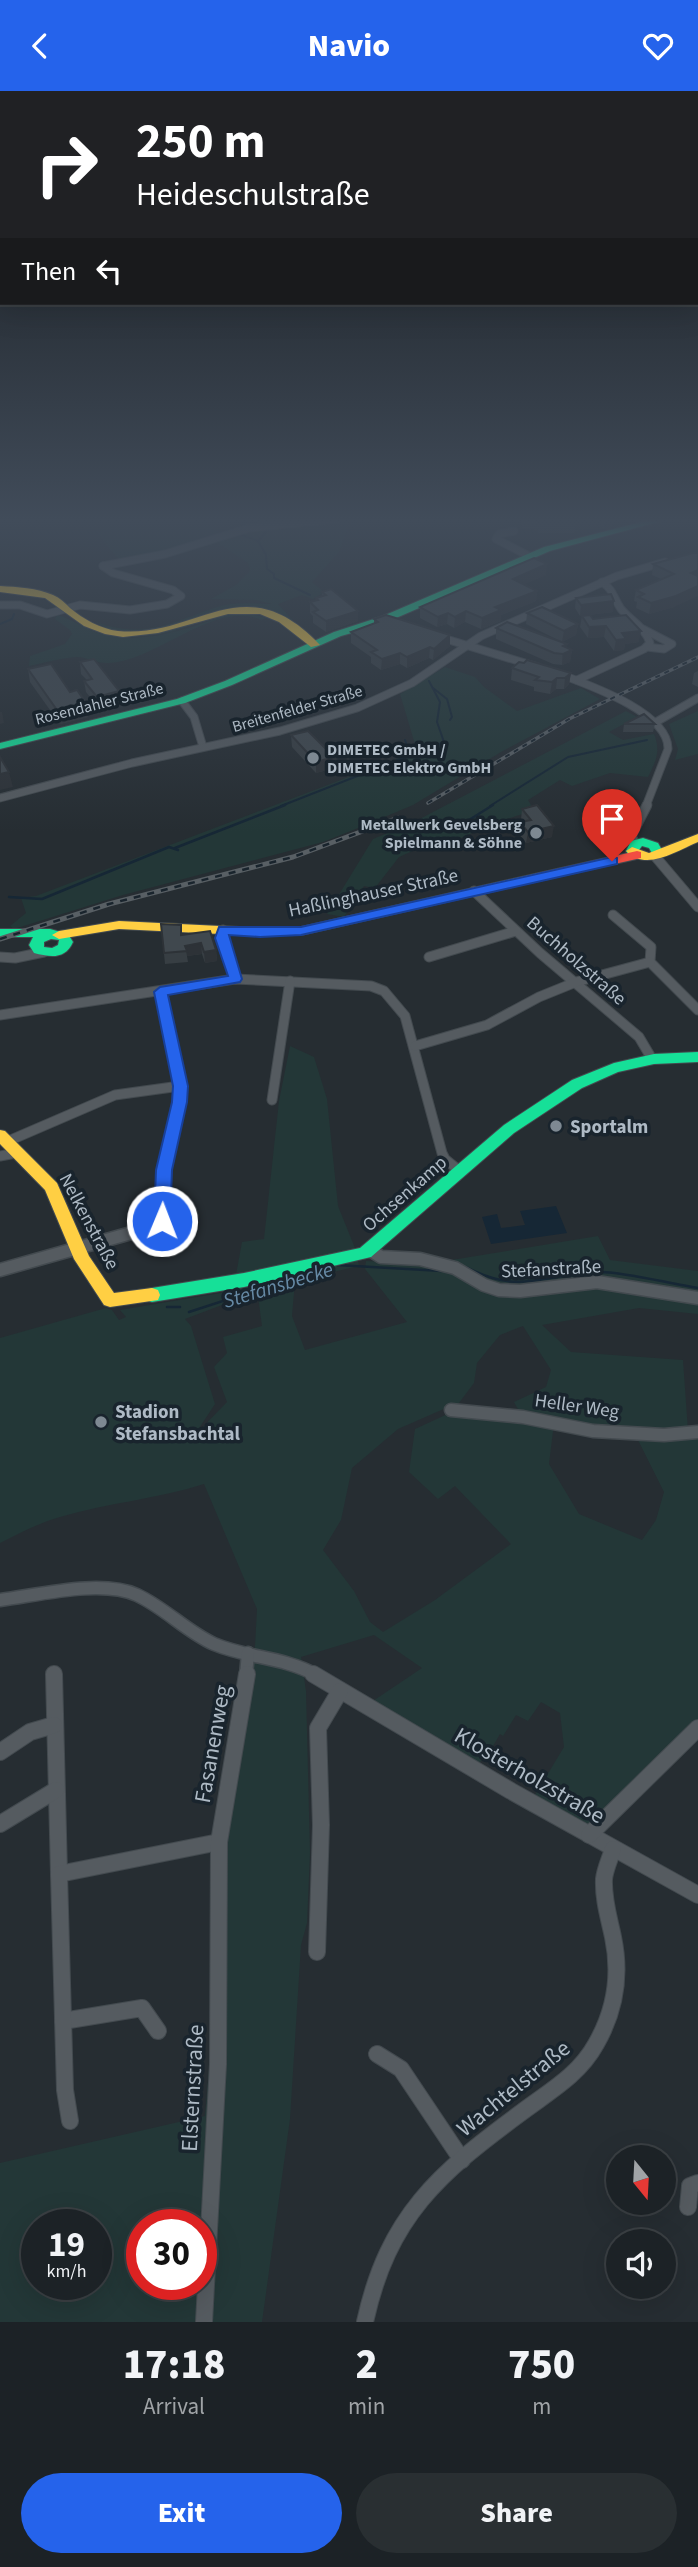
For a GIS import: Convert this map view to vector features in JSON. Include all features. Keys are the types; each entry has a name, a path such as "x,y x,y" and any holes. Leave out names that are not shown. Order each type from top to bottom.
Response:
{"main road":[{"path":"87,623 106,631 142,634 189,623"},
{"path":"285,623 318,644"},
{"name":"Rosendahler Straße","path":"0,746 182,701 318,644 384,623"},
{"name":"Haßlinghauser Straße","path":"37,943 60,950 60,937 92,927 142,923 260,933 301,931 576,867 644,848 698,838"},
{"path":"0,933 37,943 60,937"},
{"name":"Ochsenkamp","path":"110,1300 185,1292 265,1279 363,1253 545,1101 568,1087 607,1070 652,1059 698,1057"},
{"name":"Nelkenstraße","path":"6,1147 51,1187 64,1212 77,1249 110,1300"}],"street":[{"name":"Breitenfelder Straße","path":"0,799 280,730 357,708 412,683 466,645 513,623"},
{"path":"636,623 649,638 647,647"},
{"path":"577,680 647,647 664,649 672,644 640,627"},
{"path":"432,635 577,680 656,722 666,734 668,751 644,848 698,907"},
{"path":"656,722 698,698"},
{"path":"182,701 194,717 203,747"},
{"name":"Buchholzstraße","path":"474,891 516,931 639,1037 652,1059"},
{"path":"614,915 651,947 650,962 698,1010"},
{"path":"223,930 222,938 235,979"},
{"path":"429,957 467,945 486,943 516,931"},
{"path":"0,956 15,958 37,943"},
{"path":"415,1046 487,1025 540,997 576,982 650,962"},
{"path":"0,1015 235,979 371,986 384,991 405,1016 442,1153 445,1159 461,1172"},
{"path":"272,1100 290,981"},
{"path":"0,1271 156,1226 162,1221 164,1170 180,1102 180,1086 160,992"},
{"path":"6,1147 116,1095 180,1086"},
{"name":"Stefanstraße","path":"363,1253 420,1259 459,1270 484,1285 499,1290 520,1291 597,1282 698,1298"},
{"name":"Heller Weg","path":"451,1410 523,1417 593,1431 664,1435 698,1431"},
{"name":"Klosterholzstraße","path":"0,1600 88,1589 122,1590 155,1604 203,1639 300,1666 613,1849 698,1895"},
{"name":"Fasanenweg","path":"219,1849 246,1682 253,1655"},
{"path":"54,1674 65,2090 71,2121"},
{"path":"317,1952 321,1825 318,1728 340,1691"},
{"path":"0,1752 30,1732 54,1725"},
{"path":"589,1835 698,1728"},
{"path":"0,1824 56,1790"},
{"path":"60,1874 219,1849"},
{"name":"Elsternstraße","path":"204,2322 218,2064 219,1849"},
{"name":"Wachtelstraße","path":"365,2322 375,2283 401,2224 462,2160 573,2074 587,2059 608,2022 617,1971 604,1888 613,1849"},
{"path":"63,2021 142,2008 158,2031"},
{"name":"Wachtelstraße","path":"377,2054 401,2069 462,2160"},
{"path":"688,2207 690,2186 698,2183"}],"green space":[{"path":"61,623 76,623 102,634 118,637 166,634 208,623 127,660 105,663 77,657 29,666 30,656 65,644 72,634"},
{"path":"77,623 109,633 152,635 197,623 171,632 157,635 144,636 116,635 89,629"},
{"path":"98,623 130,629 185,623 149,632 130,633 113,630"},
{"path":"445,667 475,677 484,687 517,711 581,688 600,699 501,752 413,805 323,842 123,895 14,929 10,926 26,913 21,898 36,896 417,751 400,694"},
{"path":"626,711 637,717 609,732 623,740 654,734 657,756 648,777 610,773 572,786 560,780 528,800 534,810 489,825 446,845 417,849 399,857 375,888 364,886 344,917 327,914 373,839 412,823"},
{"path":"698,711 698,754 675,760 678,749 669,724"},
{"path":"290,1046 314,1057 327,1099 338,1206 357,1253 359,1266 295,1281 292,1316 305,1350 407,1322 365,1269 366,1261 427,1264 598,1236 610,1260 698,1271 698,1314 639,1308 542,1325 571,1352 683,1360 688,1431 595,1428 520,1413 514,1402 546,1387 551,1370 523,1326 500,1335 477,1363 474,1383 456,1407 446,1408 398,1429 352,1468 341,1520 323,1550 354,1591 370,1622 383,1632 435,1600 511,1544 455,1486 438,1499 409,1472 415,1429 452,1412 554,1423 549,1464 579,1514 642,1540 656,1520 664,1492 636,1436 698,1434 698,1723 588,1826 535,1795 564,1747 560,1713 541,1702 528,1721 516,1715 503,1736 500,1734 489,1753 478,1764 373,1701 422,1668 374,1635 301,1657 306,1691 310,1853 307,1923 301,1945 290,2119 262,2322 0,2322 0,2163 205,2116 229,1828 253,1682 257,1609 204,1484 60,1517 0,1543 0,1338 106,1308 112,1310 119,1320 126,1317 120,1310 233,1291 242,1242 264,1239 279,1101","holes":["258,1296 262,1326 223,1337 227,1353 214,1367 227,1402 194,1436 215,1404 191,1326 185,1319 230,1302"]}],"water":[{"path":"556,1206 567,1233 491,1244 482,1217 497,1214 501,1228 525,1225 520,1211"}],"building":[{"path":"375,623 412,623 450,635 434,649 430,647 407,657 400,653 382,659 371,652 377,650 351,632"},
{"path":"510,623 567,644 563,646 572,650 563,654 554,653 496,628"},
{"path":"548,623 578,624 564,631"},
{"path":"587,623 634,623 641,631 622,633 626,639 616,640 606,626 589,627"},
{"path":"94,659 119,691 97,697 84,681 92,679 80,662"},
{"path":"527,660 571,673 552,682 535,680 539,677 512,668"},
{"path":"51,664 70,692 77,690 86,703 57,710 28,669"},
{"path":"644,714 655,724 624,724"},
{"path":"308,731 334,757 316,762 291,735"},
{"path":"0,757 9,772 0,774"},
{"path":"537,805 554,826 528,832 520,822 531,820 522,809"},
{"path":"161,924 181,925 181,935 210,931 216,950 204,952 201,943 185,946 187,951 164,953"}],"waterway":[{"path":"411,755 444,742 437,722 440,702 429,681"},
{"path":"433,688 447,699 452,717 450,720"},
{"path":"405,740 411,755"},
{"path":"490,806 568,757 647,740"},
{"path":"281,806 411,755"},
{"path":"175,848 285,805"},
{"path":"438,830 469,820 493,805"},
{"path":"9,897 42,899 169,847 178,850"},
{"name":"Stefansbecke","path":"337,1265 442,1271"},
{"name":"Stefansbecke","path":"189,1312 331,1266"},
{"name":"Stefansbecke","path":"466,1267 485,1276 517,1282 608,1272 698,1288"},
{"name":"Stefansbecke","path":"167,1307 180,1307"}],"railway":[{"path":"428,803 569,719 698,657"},
{"path":"0,939 109,904 293,857 398,818"}],"traffic: fast":[{"path":"0,746 130,716 181,701 369,623"},
{"path":"632,851 635,844 643,842 654,846 657,852"},
{"path":"0,933 50,933"},
{"path":"49,935 63,937 66,942 64,947 54,953 39,950 36,945 38,940 49,935"},
{"path":"152,1295 244,1280 365,1253 509,1129 577,1084 614,1068 654,1059 698,1057"}],"traffic: slow":[{"path":"87,623 101,630 123,634 158,630 182,623"},
{"path":"286,623 315,645"},
{"path":"632,851 641,857 651,857 698,838"},
{"path":"59,935 119,925 301,931 539,877"},
{"path":"0,1135 51,1187 82,1259 110,1300 152,1295"}],"traffic: jam":[{"path":"539,877 637,855"}],"place":[{"name":"DIMETEC GmbH / DIMETEC Elektro GmbH","path":"313,758"},
{"name":"Metallwerk Gevelsberg Spielmann & Söhne","path":"536,833"},
{"name":"Sportalm","path":"556,1126"},
{"name":"Stadion Stefansbachtal","path":"101,1422"}],"route":[{"path":"162,1221 165,1162 180,1102 180,1086 179,1071 160,992 235,979 222,938 223,930 260,933 301,931 612,861"}]}
